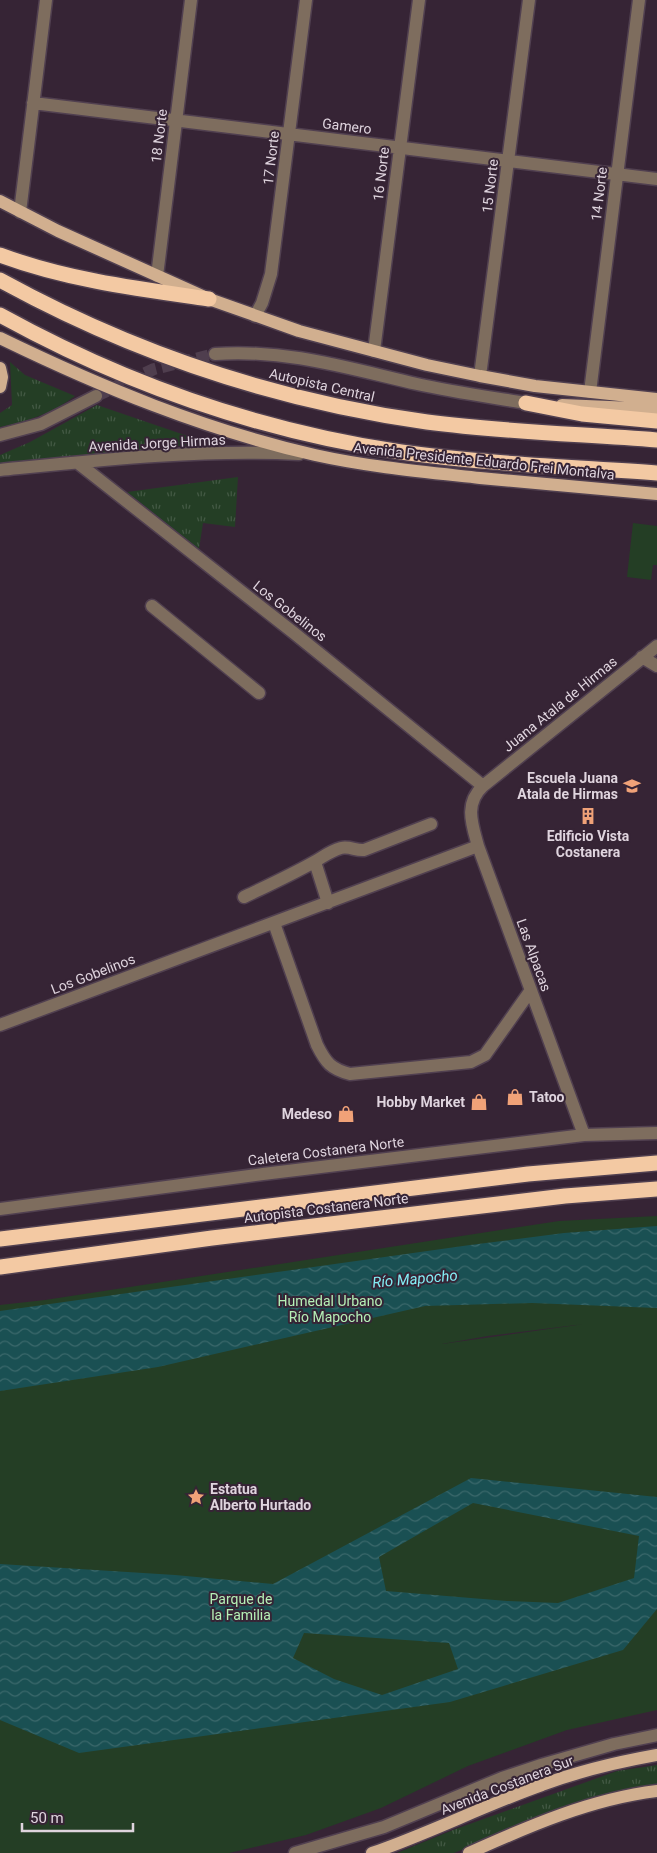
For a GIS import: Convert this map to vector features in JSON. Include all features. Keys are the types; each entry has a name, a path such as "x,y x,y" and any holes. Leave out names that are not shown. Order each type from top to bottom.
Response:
{"highway":[{"path":"0,255 58,273 112,284 209,299"},
{"name":"Autopista Central","path":"0,280 60,312 131,344 214,374 300,398 360,411 428,422 657,440"},
{"path":"0,315 54,343 136,381 218,410 301,433 448,458 657,473"},
{"path":"526,402 582,414 657,421"},
{"name":"Autopista Costanera Norte","path":"0,1239 528,1174 657,1163"},
{"name":"Autopista Costanera Norte","path":"0,1267 222,1237 506,1203 565,1196 657,1189"}],"main road":[{"path":"0,201 209,299 308,333 480,376 535,386 657,398"},
{"name":"Avenida Presidente Eduardo Frei Montalva","path":"0,338 77,374 158,408 237,434 316,455 406,470 657,494"},
{"path":"0,368 2,377 0,387"},
{"path":"526,402 657,409"},
{"name":"Avenida Costanera Sur","path":"372,1853 566,1776 621,1762 657,1756"},
{"path":"468,1853 533,1825 594,1804 657,1791"}],"street":[{"path":"20,212 46,0"},
{"name":"18 Norte","path":"157,276 191,0"},
{"name":"17 Norte","path":"255,316 262,303 271,274 306,0"},
{"name":"16 Norte","path":"374,351 418,0"},
{"name":"15 Norte","path":"480,376 529,0"},
{"name":"14 Norte","path":"590,392 639,0"},
{"name":"Gamero","path":"34,103 657,179"},
{"path":"215,354 257,352 294,356 419,385 526,402"},
{"path":"0,436 41,424 96,396"},
{"name":"Avenida Jorge Hirmas","path":"0,470 200,453 316,455"},
{"name":"Los Gobelinos","path":"78,463 294,633 483,786"},
{"path":"152,606 259,693"},
{"name":"Juana Atala de Hirmas","path":"483,786 657,646"},
{"path":"642,657 657,666"},
{"name":"Las Alpacas","path":"483,786 474,797 470,811 478,846 584,1135"},
{"path":"244,897 315,862 330,852 344,847 358,851 364,850 431,824"},
{"name":"Los Gobelinos","path":"0,1025 478,846"},
{"path":"315,862 328,902"},
{"path":"274,923 317,1045 324,1059 336,1070 350,1074 471,1062 485,1055 531,990"},
{"name":"Caletera Costanera Norte","path":"0,1209 263,1174 584,1135 657,1133"},
{"path":"295,1853 384,1827 502,1778 541,1765 614,1744 657,1735"}],"green space":[{"path":"10,362 25,375 75,396 39,416 0,427 0,413 12,405"},
{"path":"97,405 208,443 0,465 0,455 30,442"},
{"path":"238,477 235,527 203,523 199,549 127,492"},
{"path":"633,523 657,526 657,565 653,565 651,580 627,577"},
{"name":"Parque de la Familia","path":"657,1216 657,1710 567,1730 468,1766 381,1808 306,1835 229,1853 0,1853 0,1305 45,1300 559,1221","holes":["584,1324 442,1344 488,1336"]},
{"path":"657,1765 657,1785 637,1788 561,1809 454,1853 397,1853 453,1830 617,1771"}],"water":[{"name":"Humedal Urbano Río Mapocho","path":"657,1226 657,1308 532,1303 425,1306 158,1367 0,1391 0,1311 470,1245 564,1233"},
{"path":"471,1478 657,1497 657,1609 623,1650 450,1702 79,1753 0,1720 0,1564 175,1575 273,1584","holes":["473,1503 639,1536 634,1578 558,1603 507,1601 386,1591 379,1557","304,1633 449,1643 458,1669 382,1695 334,1679 293,1658"]}],"tunnel":[{"path":"96,396 154,369 215,354"}],"place":[{"name":"Escuela Juana Atala de Hirmas","path":"632,786"},
{"name":"Edificio Vista Costanera","path":"588,816"},
{"name":"Tatoo","path":"515,1097"},
{"name":"Hobby Market","path":"479,1102"},
{"name":"Medeso","path":"346,1114"},
{"name":"Estatua Alberto Hurtado","path":"196,1497"}],"water label":[{"name":"Río Mapocho","path":"415,1279"}]}
